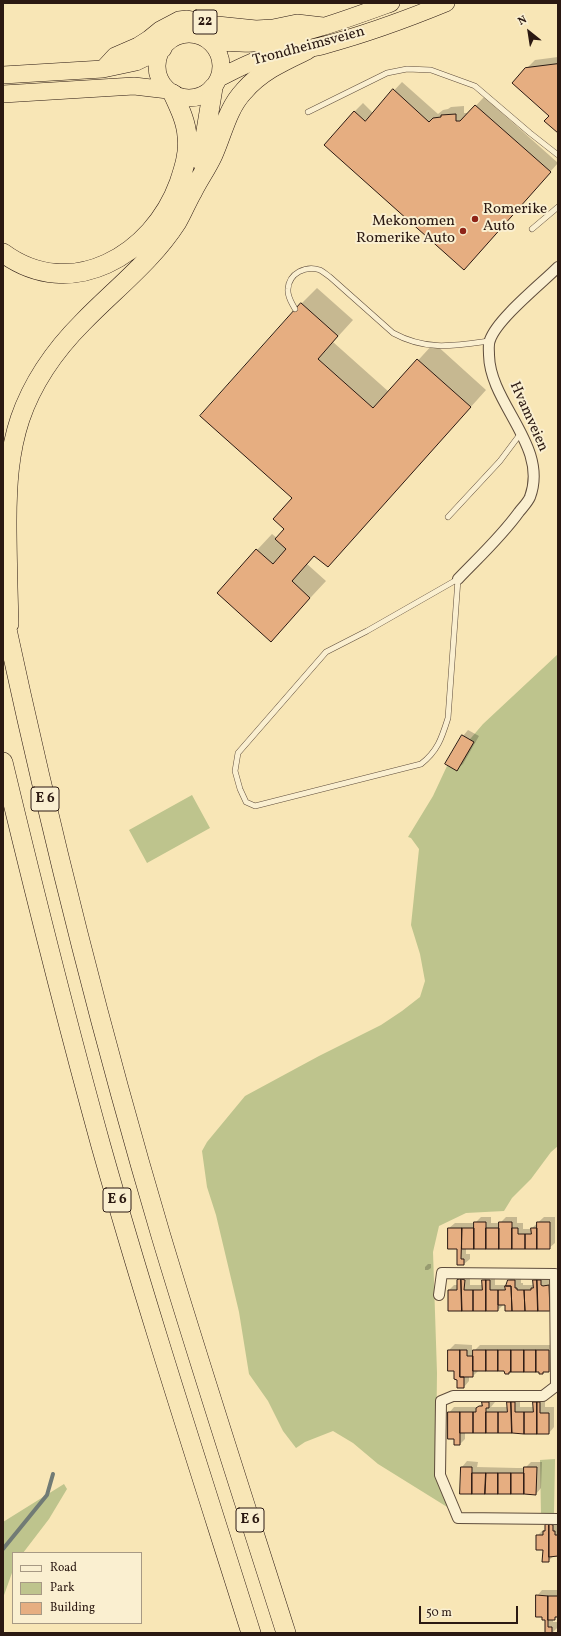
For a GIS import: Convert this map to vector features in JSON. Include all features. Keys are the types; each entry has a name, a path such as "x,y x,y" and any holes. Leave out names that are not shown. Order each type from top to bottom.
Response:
{"highway":[{"name":"Trondheimsveien","path":"209,41 251,43 285,36 322,26 391,3"},
{"name":"Trondheimsveien","path":"216,83 258,59 276,54 307,50 390,24 446,3"},
{"name":"22","path":"103,69 115,56 138,46 165,27 179,20 187,19 217,25 256,29 273,28 298,23 322,26"},
{"name":"22","path":"3,75 103,69 136,62 162,48 172,39 184,34 197,35 209,41 215,47 220,58 221,70 216,83"},
{"path":"3,253 18,263 45,272 81,273 108,265 132,250 152,231 176,192 186,162 188,136 186,126 170,92 159,78 158,63 162,48"},
{"path":"9,639 7,555 8,478 15,433 27,398 49,361 65,340 84,320 144,264 161,245 177,222 213,155 228,115 243,91 263,74 278,64 307,50"},
{"path":"192,193 203,154 216,83"},
{"path":"3,94 134,86 170,92 186,98 194,98 207,93 216,83"},
{"name":"E 6","path":"3,611 61,867 135,1143 186,1318 286,1633"},
{"name":"E 6","path":"3,762 58,988 102,1148 158,1339 251,1633"}],"street":[{"name":"Hvamveien","path":"458,579 506,530 529,498 534,480 532,464 521,432 496,385 489,361 489,341 497,325 558,267"},
{"path":"439,1295 442,1273 556,1274 556,1386 543,1396 453,1396 441,1401 440,1475 458,1518 558,1519"}],"lane":[{"path":"308,112 387,73 407,69 431,70 474,86 530,133 558,154"},
{"path":"532,229 558,207"},
{"path":"295,309 288,293 291,278 304,269 315,269 324,272 393,333 416,343 441,345 489,341"},
{"path":"448,517 500,461 521,432"},
{"path":"458,579 448,718 441,740 431,756 421,764 255,806 246,802 235,772 238,753 326,652 336,645 367,631 458,579"}],"green space":[{"path":"558,654 558,1146 551,1152 531,1179 512,1198 504,1211 466,1213 439,1226 433,1252 437,1373 436,1455 452,1510 378,1464 353,1443 333,1431 305,1442 296,1448 283,1431 268,1401 249,1374 239,1312 216,1215 207,1187 202,1151 207,1142 245,1096 319,1056 381,1025 420,997 425,981 420,954 411,925 419,849 411,838 408,837 433,796 447,766 483,724"},
{"path":"192,795 210,828 147,863 129,830"},
{"path":"555,1459 554,1514 541,1515 540,1460"},
{"path":"64,1484 67,1489 49,1519 24,1552 12,1552 12,1573 3,1598 3,1522"}],"building":[{"path":"558,64 558,133 544,121 549,116 512,83 525,68"},
{"path":"393,89 429,122 433,118 441,117 441,115 456,114 456,121 460,121 475,105 551,172 464,270 324,145 354,111 365,121"},
{"path":"301,303 338,336 318,359 373,408 417,359 471,407 328,567 314,556 292,581 310,598 271,642 217,593 256,549 273,564 286,549 275,539 284,529 273,519 292,498 200,416"},
{"path":"462,735 474,742 457,771 445,764"},
{"path":"474,1222 486,1222 486,1249 474,1249"},
{"path":"499,1222 512,1222 512,1249 499,1249"},
{"path":"537,1222 550,1222 550,1249 537,1249"},
{"path":"448,1228 462,1228 461,1259 464,1259 464,1265 457,1265 457,1249 448,1249"},
{"path":"462,1228 474,1228 474,1249 462,1249"},
{"path":"486,1228 499,1228 499,1249 486,1249"},
{"path":"512,1228 518,1228 518,1234 525,1234 525,1249 512,1249"},
{"path":"531,1228 537,1228 537,1249 525,1249 525,1234 531,1234"},
{"path":"461,1279 462,1311 448,1311 448,1290 457,1290 457,1280"},
{"path":"461,1279 465,1280 464,1290 473,1290 473,1311 462,1311"},
{"path":"482,1280 486,1280 486,1311 473,1311 473,1290 482,1290"},
{"path":"486,1280 490,1280 490,1290 498,1290 498,1311 486,1311"},
{"path":"508,1280 515,1280 515,1288 517,1288 517,1290 524,1290 525,1311 512,1311 511,1286 506,1286"},
{"path":"533,1280 537,1280 538,1311 525,1311 524,1290 531,1290 531,1288 533,1288"},
{"path":"537,1280 541,1280 541,1285 543,1286 549,1285 550,1311 538,1311"},
{"path":"505,1286 511,1286 512,1311 505,1311 505,1305 498,1305 498,1290 505,1290"},
{"path":"448,1350 460,1350 460,1377 464,1377 464,1388 457,1388 457,1380 454,1379 454,1371 448,1371"},
{"path":"460,1350 467,1350 467,1356 473,1356 473,1377 460,1377"},
{"path":"473,1350 486,1350 486,1371 473,1371"},
{"path":"486,1350 498,1350 498,1371 486,1371"},
{"path":"498,1350 511,1350 511,1372 509,1372 509,1374 505,1374 504,1371 498,1371"},
{"path":"511,1350 524,1350 524,1372 511,1372"},
{"path":"524,1350 536,1350 536,1372 524,1372"},
{"path":"536,1350 549,1350 549,1372 539,1374 539,1372 536,1372"},
{"path":"482,1402 489,1402 489,1408 486,1408 486,1433 473,1433 473,1412 476,1412 476,1408 479,1406 482,1406"},
{"path":"507,1402 511,1402 512,1433 498,1433 498,1412 507,1412"},
{"path":"511,1402 515,1402 515,1412 524,1412 524,1434 512,1433"},
{"path":"533,1402 537,1402 537,1434 524,1434 524,1412 533,1412"},
{"path":"537,1402 540,1402 540,1413 549,1413 549,1434 537,1434"},
{"path":"448,1412 460,1412 460,1445 454,1445 454,1439 448,1439"},
{"path":"460,1412 473,1412 473,1433 460,1433"},
{"path":"486,1412 498,1412 498,1433 486,1433"},
{"path":"461,1467 472,1467 472,1494 460,1494"},
{"path":"524,1467 537,1467 536,1495 524,1494"},
{"path":"472,1473 486,1473 485,1494 472,1494"},
{"path":"486,1473 498,1473 498,1494 485,1494"},
{"path":"498,1473 511,1473 511,1494 498,1494"},
{"path":"511,1473 524,1473 524,1494 511,1494"},
{"path":"549,1524 549,1562 542,1562 543,1550 536,1550 536,1535 543,1535 545,1525"},
{"path":"549,1524 553,1525 555,1535 558,1535 558,1556 549,1557"},
{"path":"536,1595 548,1596 548,1627 552,1627 552,1633 545,1633 545,1620 542,1620 542,1617 536,1617"},
{"path":"548,1596 558,1596 558,1617 555,1617 555,1620 548,1620"}],"waterway":[{"path":"3,1549 47,1495 53,1474"}],"place":[{"name":"Romerike Auto","path":"475,219"},
{"name":"Mekonomen Romerike Auto","path":"463,231"}]}
